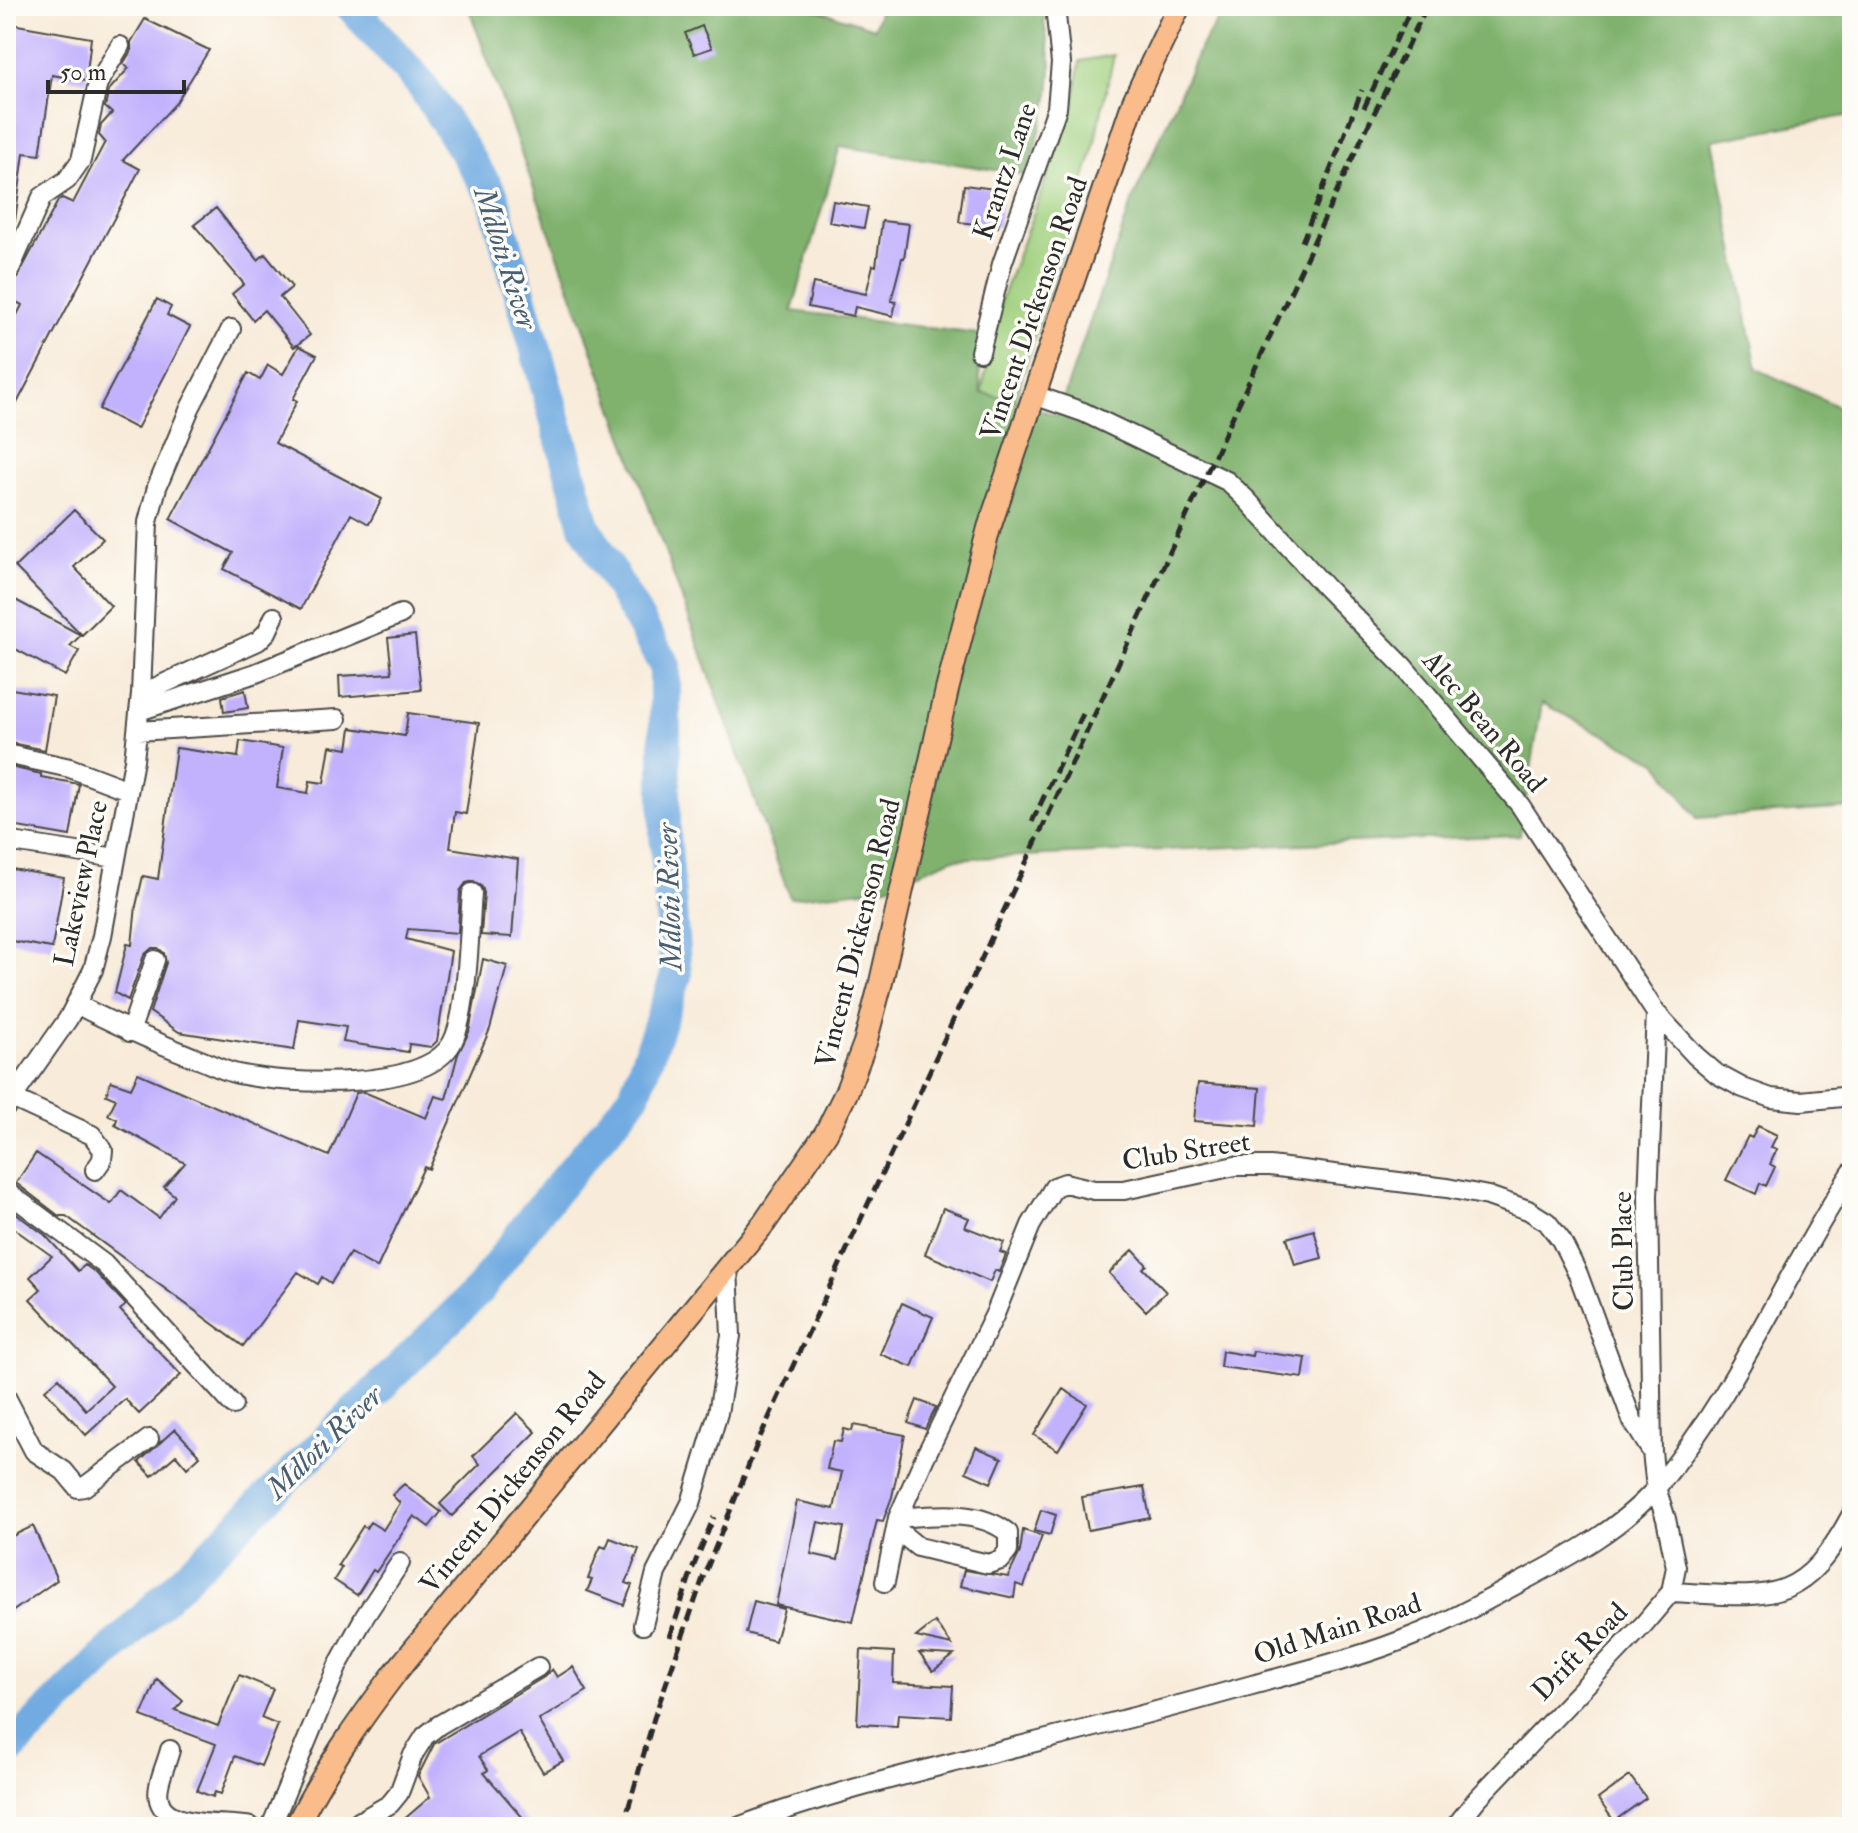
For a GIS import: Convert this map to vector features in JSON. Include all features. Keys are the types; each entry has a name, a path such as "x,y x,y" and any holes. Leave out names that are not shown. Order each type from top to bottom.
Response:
{"main road":[{"name":"Vincent Dickenson Road","path":"296,1827 353,1729 395,1673 789,1189 826,1133 846,1093 865,1043 969,600 989,528 1134,101 1179,6"}],"street":[{"name":"Krantz Lane","path":"980,352 1002,264 1057,108 1061,63 1055,6"},
{"path":"6,278 42,197 67,180 81,160 98,83 120,46"},
{"name":"Lakeview Place","path":"9,1103 43,1057 93,970 137,731 148,522 157,487 190,408 231,329"},
{"name":"Alec Bean Road","path":"1034,395 1083,412 1227,481 1247,500 1326,588 1403,666 1520,805 1656,1013 1717,1074 1771,1098 1801,1101 1852,1096"},
{"path":"140,703 256,673 401,614"},
{"path":"140,703 258,641 267,632 274,617"},
{"path":"137,731 337,719"},
{"path":"6,754 70,768 128,790"},
{"path":"6,841 116,858"},
{"path":"76,1004 130,1032 236,1074 299,1083 381,1078 422,1068 440,1057 455,1035 462,1004 472,893"},
{"path":"130,1032 155,960"},
{"name":"Club Place","path":"1656,1013 1648,1196 1652,1452 1656,1488"},
{"path":"9,1103 92,1135 103,1150 102,1160 95,1170"},
{"name":"Club Street","path":"885,1582 897,1524 995,1314 1031,1225 1054,1187 1065,1183 1094,1190 1124,1190 1235,1166 1270,1166 1447,1188 1488,1196 1528,1210 1547,1222 1561,1240 1578,1274 1632,1420 1652,1452"},
{"name":"Old Main Road","path":"738,1827 866,1784 1164,1709 1364,1654 1456,1616 1587,1546 1656,1488 1728,1388 1852,1172"},
{"path":"6,1191 104,1264 233,1405"},
{"path":"643,1625 656,1573 691,1503 718,1413 731,1336 728,1267"},
{"path":"6,1397 34,1451 64,1471 78,1488 84,1487 149,1439"},
{"path":"1656,1488 1673,1546 1676,1567 1671,1592 1740,1595 1785,1589 1801,1581 1822,1562 1852,1514"},
{"path":"948,1514 974,1519 1000,1527 1008,1533 1008,1551 1001,1560 988,1564 918,1547 897,1524 948,1514"},
{"path":"271,1827 338,1665 400,1563"},
{"name":"Drift Road","path":"1455,1827 1477,1799 1671,1592"},
{"path":"350,1827 390,1804 399,1793 413,1755 425,1736 538,1667"},
{"path":"170,1750 158,1788 168,1814 190,1822 244,1826"}],"green space":[{"path":"468,6 805,6 874,28 881,6 1043,6 1051,61 1050,83 1026,175 840,146 792,311 977,334 981,393 1015,400 1057,416 1133,199 1200,48 1226,6 1852,6 1852,115 1713,140 1757,369 1852,413 1852,808 1697,818 1657,762 1542,703 1520,835 952,859 882,888 790,898"},
{"path":"1114,55 1091,159 1015,400 981,393 1002,297 1074,105 1080,61"}],"building":[{"path":"145,19 209,50 176,103 123,160 140,169 6,424 6,337 22,305 7,297 58,201 62,198 73,203 105,142 99,135 101,125 112,113 105,107 109,90 129,68 123,64 131,51 131,42"},
{"path":"6,23 91,38 86,81 52,75 40,155 24,153 15,221 6,220"},
{"path":"702,26 712,48 694,54 685,33"},
{"path":"964,185 1003,190 998,227 959,222"},
{"path":"833,201 868,207 864,228 829,222"},
{"path":"216,208 258,260 265,254 292,287 280,297 310,335 294,347 264,310 253,320 232,294 244,284 194,225"},
{"path":"882,221 909,224 904,258 891,301 896,302 893,316 855,307 853,316 808,307 813,283 866,294 873,265 876,266"},
{"path":"157,299 171,307 167,315 190,327 137,429 99,409"},
{"path":"299,346 317,355 293,399 297,401 275,443 382,499 369,524 351,514 301,609 224,569 233,553 170,519 248,373 260,380 268,365 283,374"},
{"path":"74,510 103,539 74,567 111,606 82,635 15,567"},
{"path":"6,595 81,635 70,646 79,651 65,676 6,644"},
{"path":"415,635 421,690 340,697 339,676 392,673 388,638"},
{"path":"6,688 54,696 45,750 6,742"},
{"path":"245,690 248,708 224,712 222,697"},
{"path":"408,713 479,723 466,814 455,812 450,848 518,859 512,937 481,935 484,893 474,881 466,883 460,891 458,933 408,929 406,939 451,951 437,1041 431,1047 409,1044 408,1052 343,1042 346,1027 299,1020 294,1050 179,1032 150,1012 166,963 164,953 158,948 152,948 144,955 128,1000 115,993 127,944 132,945 143,876 158,879 176,748 238,757 240,741 283,748 277,788 308,793 310,781 324,783 330,746 348,749 351,728 405,736"},
{"path":"6,766 79,784 70,836 6,825"},
{"path":"6,868 64,878 52,948 6,940"},
{"path":"483,959 507,966 490,1029 429,1169 424,1167 377,1268 350,1253 331,1283 322,1277 318,1284 298,1272 243,1346 16,1183 36,1153 111,1204 121,1190 159,1218 175,1196 164,1187 185,1163 115,1125 117,1119 108,1115 116,1099 106,1095 111,1081 131,1088 138,1073 329,1156 356,1093 364,1092 426,1118 435,1096 446,1099 458,1054 469,1032"},
{"path":"1198,1083 1260,1088 1257,1126 1194,1121"},
{"path":"1758,1126 1777,1135 1771,1147 1777,1149 1770,1164 1775,1167 1766,1186 1760,1183 1756,1194 1726,1180 1748,1136 1752,1138"},
{"path":"943,1208 969,1218 965,1227 1004,1242 1000,1252 1006,1254 999,1272 995,1270 990,1282 925,1254"},
{"path":"12,1211 45,1235 78,1271 85,1265 96,1273 126,1305 120,1310 181,1375 139,1414 125,1399 86,1435 45,1390 59,1378 86,1410 112,1386 30,1299 41,1289 30,1277 52,1256 6,1223"},
{"path":"1314,1230 1322,1258 1295,1265 1287,1238"},
{"path":"1133,1250 1147,1265 1143,1268 1166,1292 1146,1311 1109,1273"},
{"path":"902,1303 933,1317 912,1367 880,1354"},
{"path":"1222,1351 1252,1356 1253,1351 1306,1358 1303,1378 1220,1367"},
{"path":"1063,1389 1087,1404 1058,1450 1034,1435"},
{"path":"917,1400 936,1407 925,1429 908,1423"},
{"path":"517,1413 536,1432 452,1516 440,1504 480,1464 473,1456"},
{"path":"854,1425 905,1435 892,1497 883,1521 877,1520 853,1622 776,1605 797,1501 834,1509 842,1472 827,1469 833,1441 841,1442 844,1429 852,1431","holes":["818,1522 844,1527 838,1560 811,1554"]},
{"path":"175,1429 200,1456 187,1468 176,1455 152,1476 139,1462"},
{"path":"976,1447 1002,1458 991,1483 966,1472"},
{"path":"404,1484 441,1512 429,1527 414,1516 357,1595 334,1580 342,1567 338,1565 363,1526 366,1528 370,1522 383,1530 400,1503 392,1495"},
{"path":"1144,1487 1150,1518 1088,1530 1082,1497"},
{"path":"1041,1510 1056,1515 1050,1535 1034,1531"},
{"path":"33,1526 57,1580 6,1616 6,1539"},
{"path":"1023,1530 1042,1536 1024,1587 1016,1584 1014,1598 960,1586 964,1570 1008,1577 1020,1552"},
{"path":"610,1538 639,1549 626,1583 632,1585 624,1605 587,1591 596,1557 601,1546 606,1548"},
{"path":"754,1601 784,1609 775,1641 746,1633"},
{"path":"935,1622 952,1645 916,1637"},
{"path":"861,1650 894,1652 893,1683 953,1686 951,1717 898,1714 897,1726 857,1724"},
{"path":"919,1653 954,1655 933,1671"},
{"path":"573,1667 587,1691 539,1720 563,1761 543,1772 519,1732 479,1756 488,1770 484,1773 531,1827 395,1827 430,1797 418,1776 434,1744 544,1677 552,1669 557,1677"},
{"path":"239,1675 273,1689 261,1718 278,1725 261,1766 235,1756 221,1794 215,1792 213,1797 197,1791 216,1744 141,1716 157,1679 183,1701 175,1710 218,1726"},
{"path":"1630,1776 1646,1798 1614,1821 1598,1799"}],"waterway":[{"name":"Mdloti River","path":"6,1753 480,1289 534,1216 634,1096 676,976 665,835 665,666 585,526 493,196 421,84 351,6"}],"railway":[{"path":"1364,108 1412,6"},
{"path":"623,1827 654,1718 703,1578 760,1437 1359,144 1427,6"},
{"path":"1302,242 1362,90"},
{"path":"1032,822 1083,714"},
{"path":"670,1637 692,1570 714,1517"}]}
